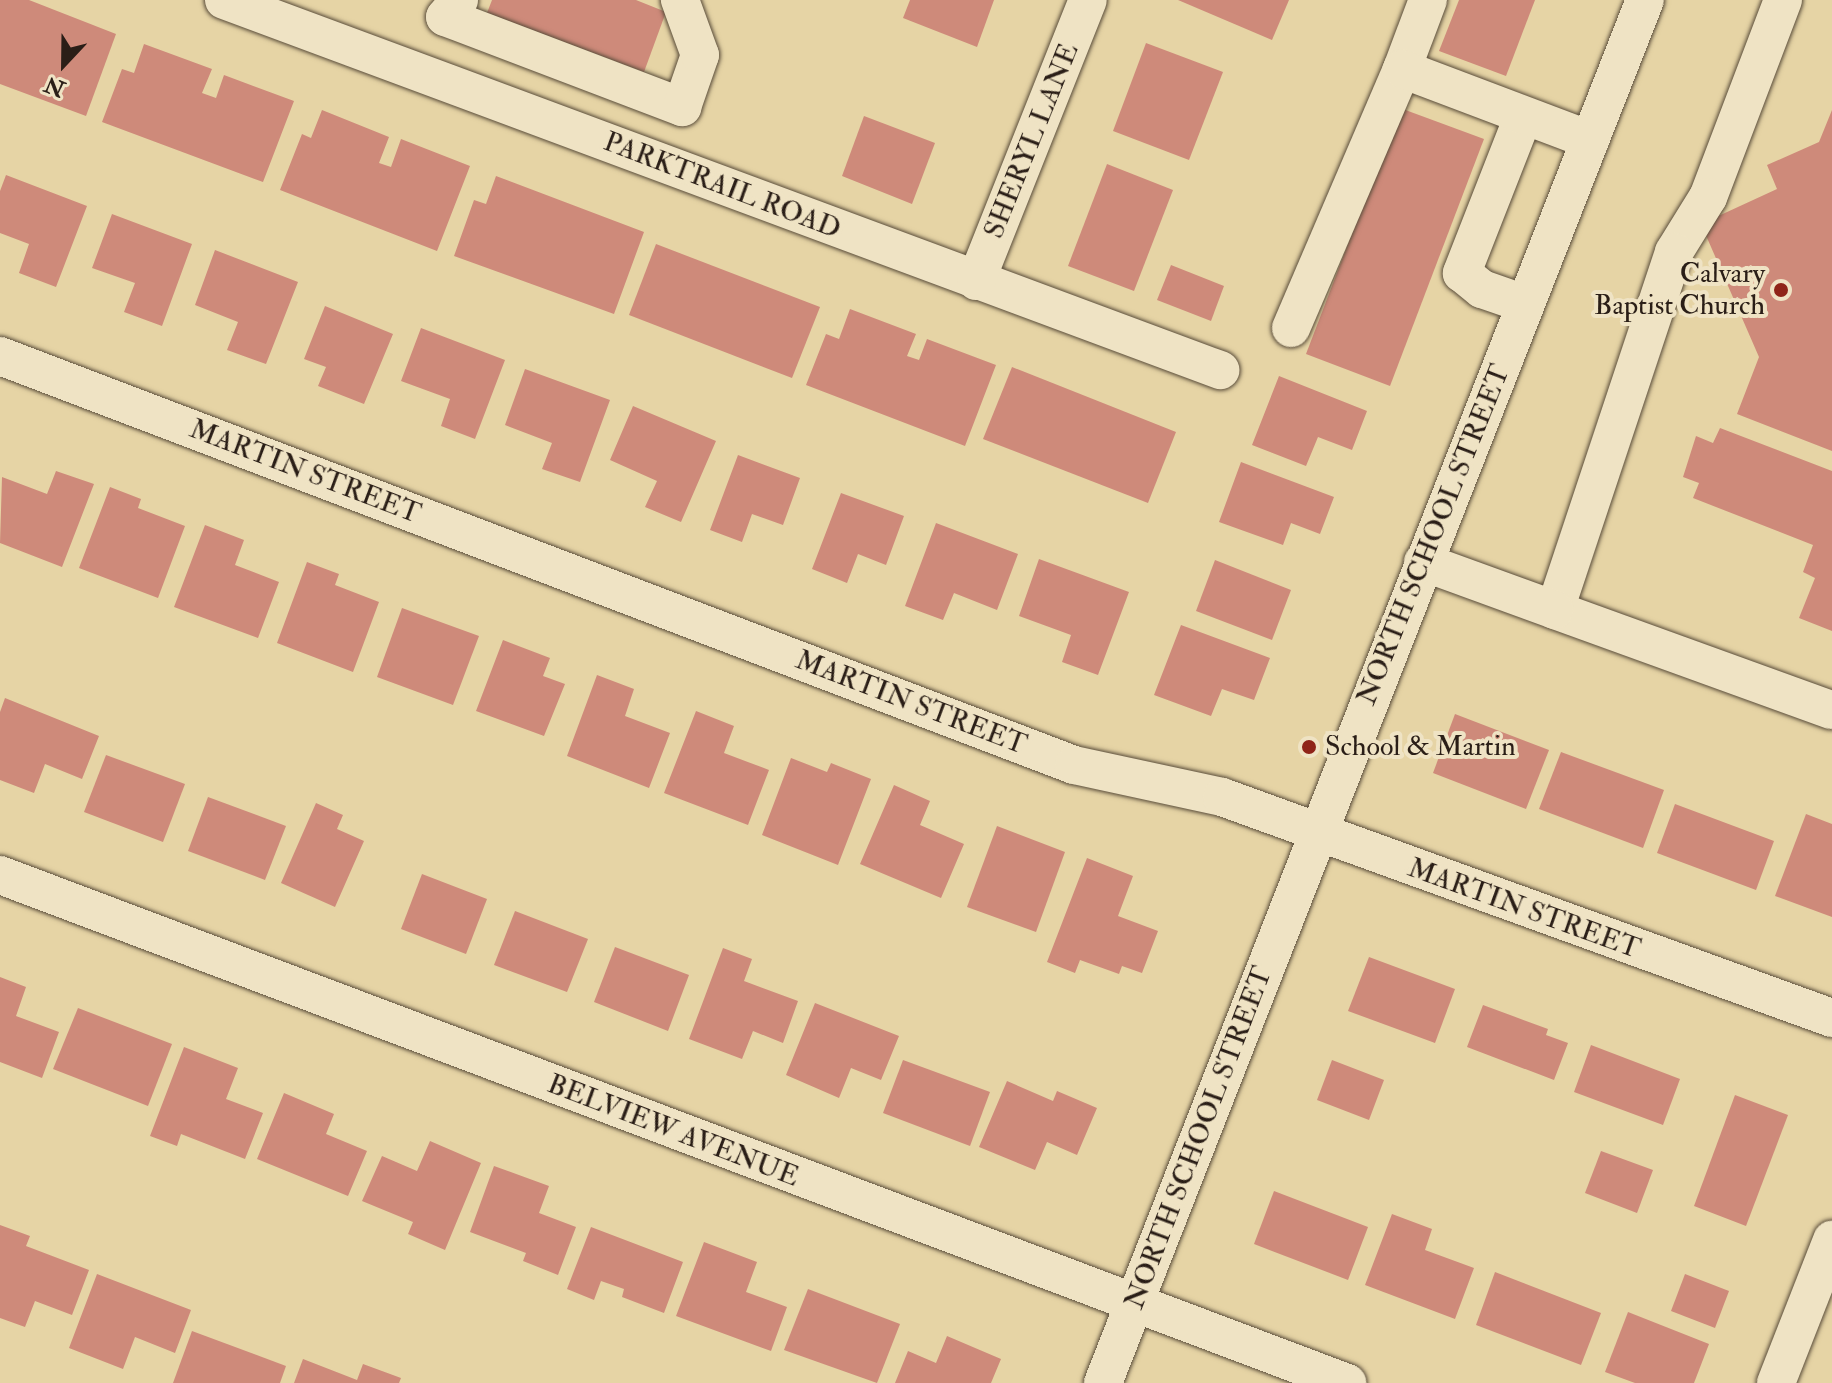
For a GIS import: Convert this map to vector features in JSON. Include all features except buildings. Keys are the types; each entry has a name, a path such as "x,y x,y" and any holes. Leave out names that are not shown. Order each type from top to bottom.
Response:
{"street":[{"name":"PARKTRAIL ROAD","path":"224,0 1220,370"},
{"path":"459,0 445,17 682,107 700,55 680,0"},
{"name":"SHERYL LANE","path":"976,281 1088,0"},
{"path":"1291,328 1402,69 1428,0"},
{"name":"NORTH SCHOOL STREET","path":"1103,1383 1645,0"},
{"path":"1555,610 1674,252 1708,197 1783,0"},
{"path":"1402,69 1590,140"},
{"path":"1523,117 1462,273 1482,289 1525,304"},
{"name":"MARTIN STREET","path":"0,356 1074,765 1222,797 1832,1018"},
{"path":"1423,562 1832,710"},
{"name":"BELVIEW AVENUE","path":"0,875 1347,1383"},
{"path":"1776,1383 1832,1240"}],"place":[{"name":"Calvary Baptist Church","path":"1781,290"},
{"name":"School & Martin","path":"1309,747"}]}
